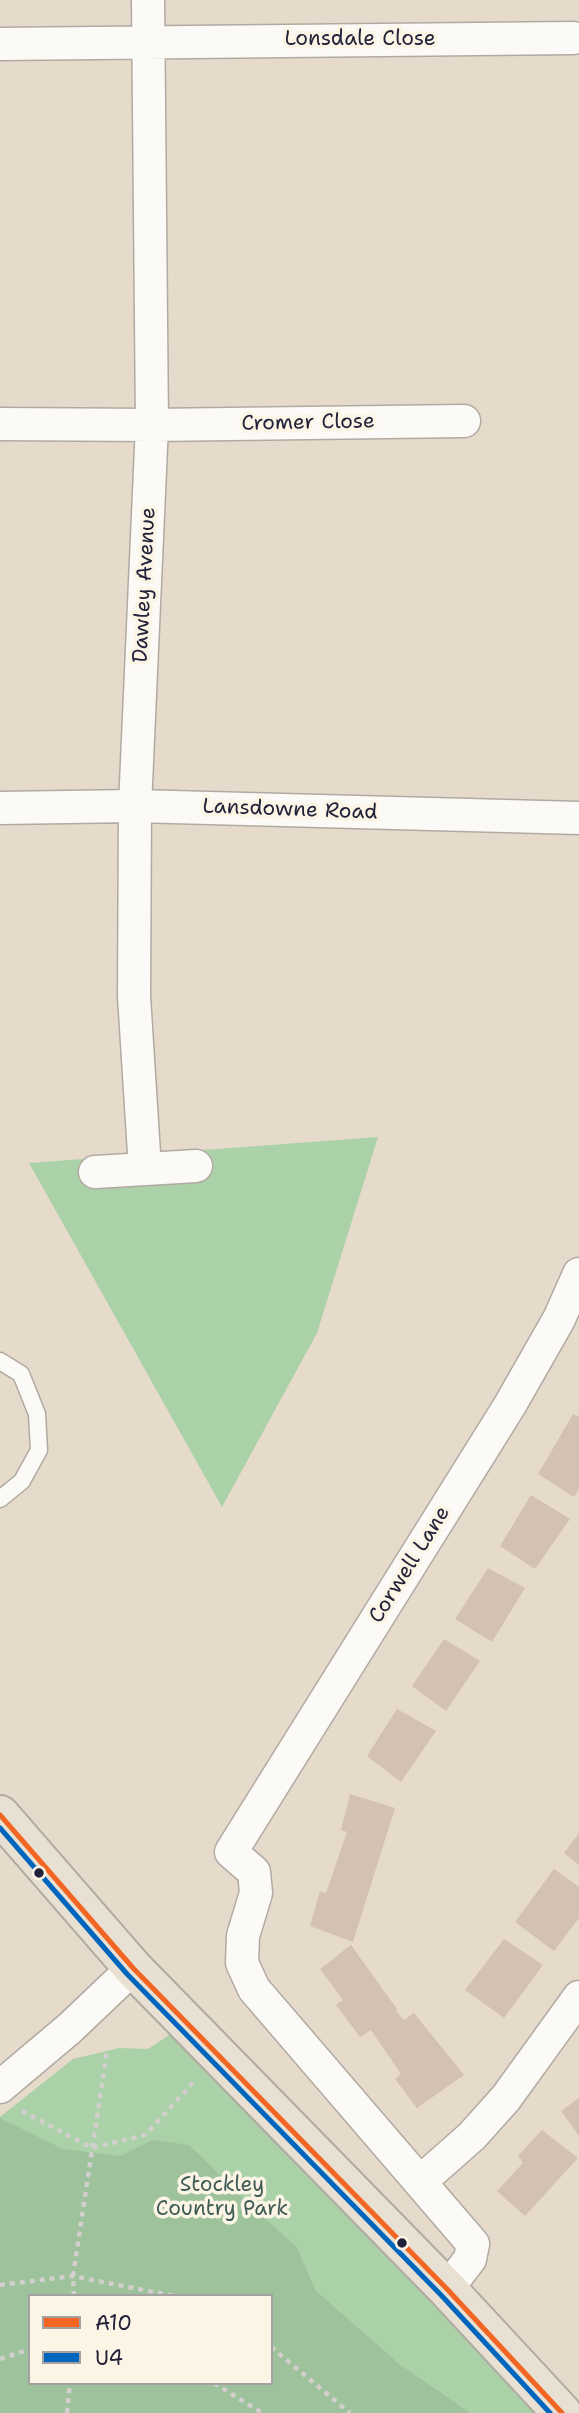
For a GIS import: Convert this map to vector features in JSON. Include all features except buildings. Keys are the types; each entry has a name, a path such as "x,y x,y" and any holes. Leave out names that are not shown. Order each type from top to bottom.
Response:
{"main road":[{"path":"0,1815 133,1968 447,2289 562,2413"}],"street":[{"name":"Dawley Avenue","path":"145,1169 134,996 135,806 152,425 148,0"},
{"name":"Lonsdale Close","path":"0,44 573,38"},
{"name":"Cromer Close","path":"0,424 464,421"},
{"name":"Lansdowne Road","path":"0,808 135,806 579,818"},
{"path":"95,1172 195,1166"},
{"name":"Corwell Lane","path":"421,2181 254,1989 242,1963 243,1936 256,1893 254,1872 231,1852 510,1405 559,1319 579,1274"},
{"path":"6,2096 70,2028 133,1968"},
{"path":"447,2289 470,2259 473,2244 421,2181 472,2136 506,2098 579,1997"}],"lane":[{"path":"0,1361 21,1374 37,1414 39,1450 22,1481 0,1499"}],"path":[{"path":"74,2294 73,2276 107,2050"},
{"path":"6,2096 92,2148 145,2135 219,2055"},
{"path":"0,2285 73,2276 164,2294"},
{"path":"273,2349 350,2413"},
{"path":"0,2360 28,2350"},
{"path":"66,2413 71,2385"},
{"path":"217,2385 262,2413"}],"green space":[{"path":"378,1137 317,1333 222,1507 29,1163"},
{"name":"Stockley Country Park","path":"187,2023 562,2413 0,2413 0,2117 73,2059 119,2048 148,2049"},
{"path":"0,2118 63,2149 120,2156 153,2140 189,2145 296,2246 316,2291 399,2364 470,2413 0,2413"}],"transit line":[{"name":"A10","path":"0,1815 133,1968 447,2289 562,2413"},
{"name":"U4","path":"0,1828 127,1974 441,2295 550,2413"}]}
